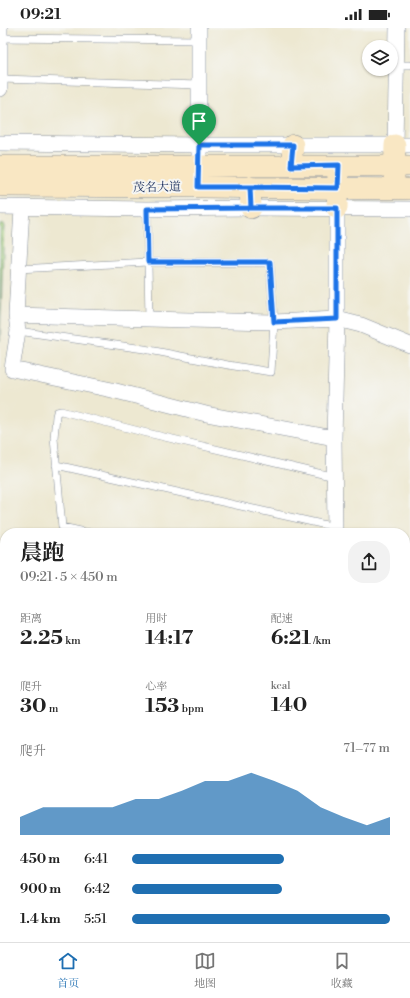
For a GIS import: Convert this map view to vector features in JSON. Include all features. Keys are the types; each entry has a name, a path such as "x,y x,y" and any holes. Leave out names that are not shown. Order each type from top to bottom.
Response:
{"main road":[{"path":"291,166 293,145"},
{"path":"402,188 403,145"},
{"path":"338,198 339,165"},
{"name":"茂名大道","path":"0,166 199,177 250,187 338,198 402,188"},
{"name":"茂名大道","path":"0,186 148,188 199,177 291,166 402,166"},
{"path":"250,187 251,208"}],"street":[{"path":"0,28 0,89"},
{"path":"0,143 403,145 403,65 397,28"},
{"path":"199,34 199,177"},
{"path":"335,528 334,438 338,198"},
{"path":"0,208 251,208 338,198 410,209"},
{"path":"22,208 16,316 18,331 12,369 112,390 206,414 334,438"},
{"path":"16,316 274,322 337,319 361,325 410,345"}],"lane":[{"path":"0,38 199,34"},
{"path":"0,79 199,85"},
{"path":"147,209 150,319"},
{"path":"18,269 148,262 270,262 274,322 271,372 144,349 18,331"},
{"path":"67,528 62,527 54,438 54,423 56,414 57,412 61,411 143,432 335,477"},
{"path":"56,465 326,528"}],"green space":[{"path":"0,224 4,224 0,341"}],"route":[{"path":"199,145 198,187 250,187 251,208 337,208 337,319 274,322 270,262 148,262 147,209 251,208 250,187 338,188 339,165 291,166 293,145 199,145"}]}
